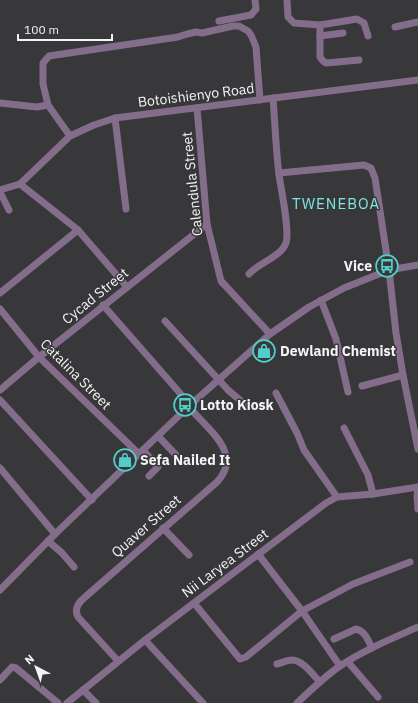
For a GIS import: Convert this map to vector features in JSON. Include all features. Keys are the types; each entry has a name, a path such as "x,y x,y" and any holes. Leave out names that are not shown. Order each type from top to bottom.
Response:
{"street":[{"path":"219,20 251,15 256,9 255,0"},
{"path":"287,0 288,17 294,23 320,25 357,19 364,23 368,36"},
{"path":"396,27 418,22"},
{"path":"320,25 320,57 323,61 326,63 359,60"},
{"path":"70,136 48,105 43,84 42,63 49,56 178,37 196,32 202,33 239,26 248,31 256,47 260,100"},
{"path":"320,36 343,33"},
{"name":"Botoishienyo Road","path":"0,191 20,184 70,136 94,125 115,118 418,80"},
{"path":"249,274 255,267 274,256 286,243 287,230 279,173 273,98"},
{"path":"0,103 37,107 48,105"},
{"name":"Calendula Street","path":"197,108 207,224 221,281 270,334"},
{"path":"115,118 126,209"},
{"path":"279,173 364,165 371,168 374,178 389,270 396,333 403,375 418,449"},
{"path":"20,184 78,230 127,287"},
{"path":"0,191 9,210"},
{"name":"Cycad Street","path":"0,390 39,357 207,224"},
{"path":"0,293 78,230"},
{"path":"0,590 55,534 188,406 270,334 301,312 344,288 389,270 418,264"},
{"path":"321,300 336,339 348,392"},
{"name":"Quaver Street","path":"104,305 179,392 188,406 221,443 227,454 224,472 217,482 81,601 76,609 78,617 118,661"},
{"name":"Catalina Street","path":"0,309 39,357 158,467 149,476"},
{"path":"165,321 218,379 235,396 250,406"},
{"path":"362,386 403,375"},
{"path":"276,393 297,433 304,450 336,497"},
{"path":"0,400 92,500"},
{"path":"344,428 353,444 360,463 368,475 373,494"},
{"path":"158,436 176,455"},
{"path":"0,468 55,534"},
{"path":"418,487 418,509"},
{"name":"Nii Laryea Street","path":"67,703 145,640 326,503 336,497 373,494 418,487"},
{"path":"164,528 189,555"},
{"path":"48,541 62,553 74,567"},
{"path":"258,554 302,611 340,666"},
{"path":"194,603 240,659 246,657 302,611 354,584 410,562"},
{"path":"297,703 340,666 372,648 418,627"},
{"path":"334,639 359,629 365,635 372,648"},
{"path":"145,640 203,703"},
{"path":"277,664 296,660 320,682"},
{"path":"348,662 378,697"},
{"path":"0,680 12,667 16,668 58,703"},
{"path":"83,690 96,703"}],"place":[{"name":"Vice","path":"387,266"},
{"name":"Dewland Chemist","path":"264,351"},
{"name":"Lotto Kiosk","path":"185,405"},
{"name":"Sefa Nailed It","path":"125,460"}],"district":[{"name":"TWENEBOA","path":"336,203"}]}
